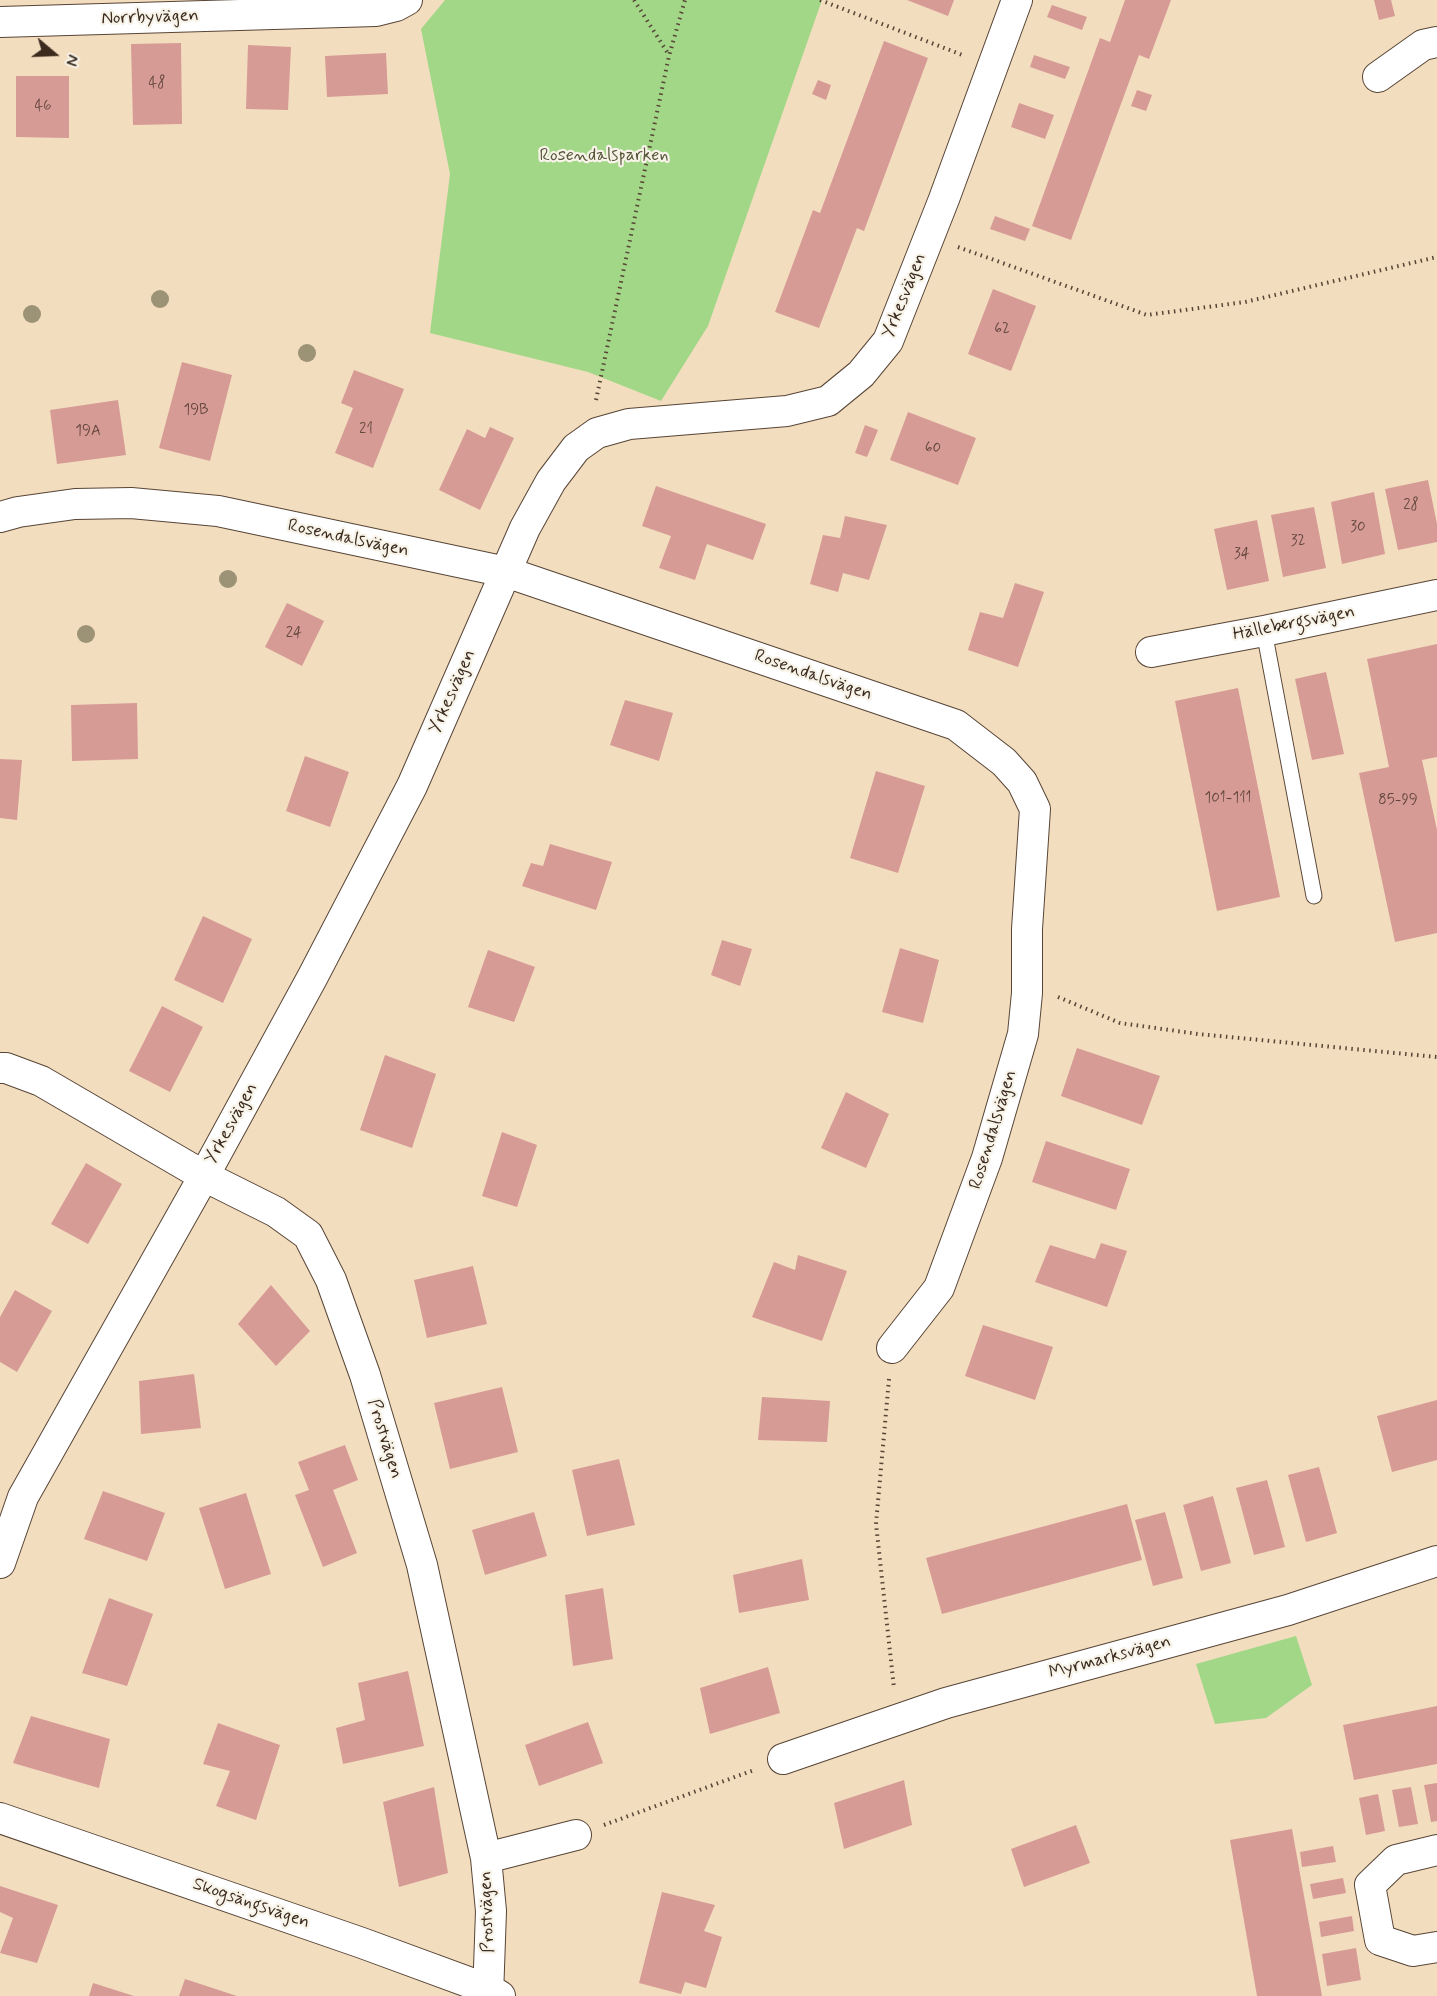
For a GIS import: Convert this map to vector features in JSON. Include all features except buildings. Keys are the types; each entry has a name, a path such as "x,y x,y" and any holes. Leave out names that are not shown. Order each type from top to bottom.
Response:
{"street":[{"path":"0,15 5,0"},
{"name":"Norrbyvägen","path":"0,22 376,11 396,6 406,0"},
{"name":"Yrkesvägen","path":"0,1563 23,1497 204,1176 312,978 412,786 525,528 551,481 576,448 597,433 628,424 787,411 828,400 861,374 888,341 1017,0"},
{"path":"1378,77 1423,45 1437,42"},
{"name":"Rosendalsvägen","path":"0,517 75,504 131,503 218,511 506,572 956,725 1004,762 1022,782 1035,809 1027,928 1027,993 1023,1034 987,1158 939,1288 892,1348"},
{"name":"Hällebergsvägen","path":"1151,651 1264,631 1437,595"},
{"name":"Prostvägen","path":"0,1068 6,1068 41,1081 204,1176 276,1212 308,1235 331,1280 365,1375 422,1564 486,1858 491,1911 493,1994"},
{"name":"Myrmarksvägen","path":"783,1759 946,1703 1288,1610 1437,1561"},
{"name":"Skogsängsvägen","path":"0,1818 330,1932 493,1994"},
{"path":"486,1858 576,1835"},
{"path":"1437,1850 1396,1860 1370,1885 1380,1940 1413,1952 1437,1947"}],"lane":[{"path":"1264,631 1314,896"}],"path":[{"path":"634,0 669,56"},
{"path":"597,433 596,395 669,56 685,0"},
{"path":"820,0 991,66"},
{"path":"929,236 1148,315 1245,302 1437,257"},
{"path":"1027,993 1059,997 1120,1023 1198,1034 1437,1057"},
{"path":"892,1348 876,1524 898,1719"},
{"path":"576,1835 783,1759"}],"green space":[{"name":"Rosendalsparken","path":"445,0 822,0 708,326 661,401 588,372 430,333 450,174 421,29"},
{"path":"1296,1636 1312,1685 1266,1718 1215,1724 1196,1664"}]}
